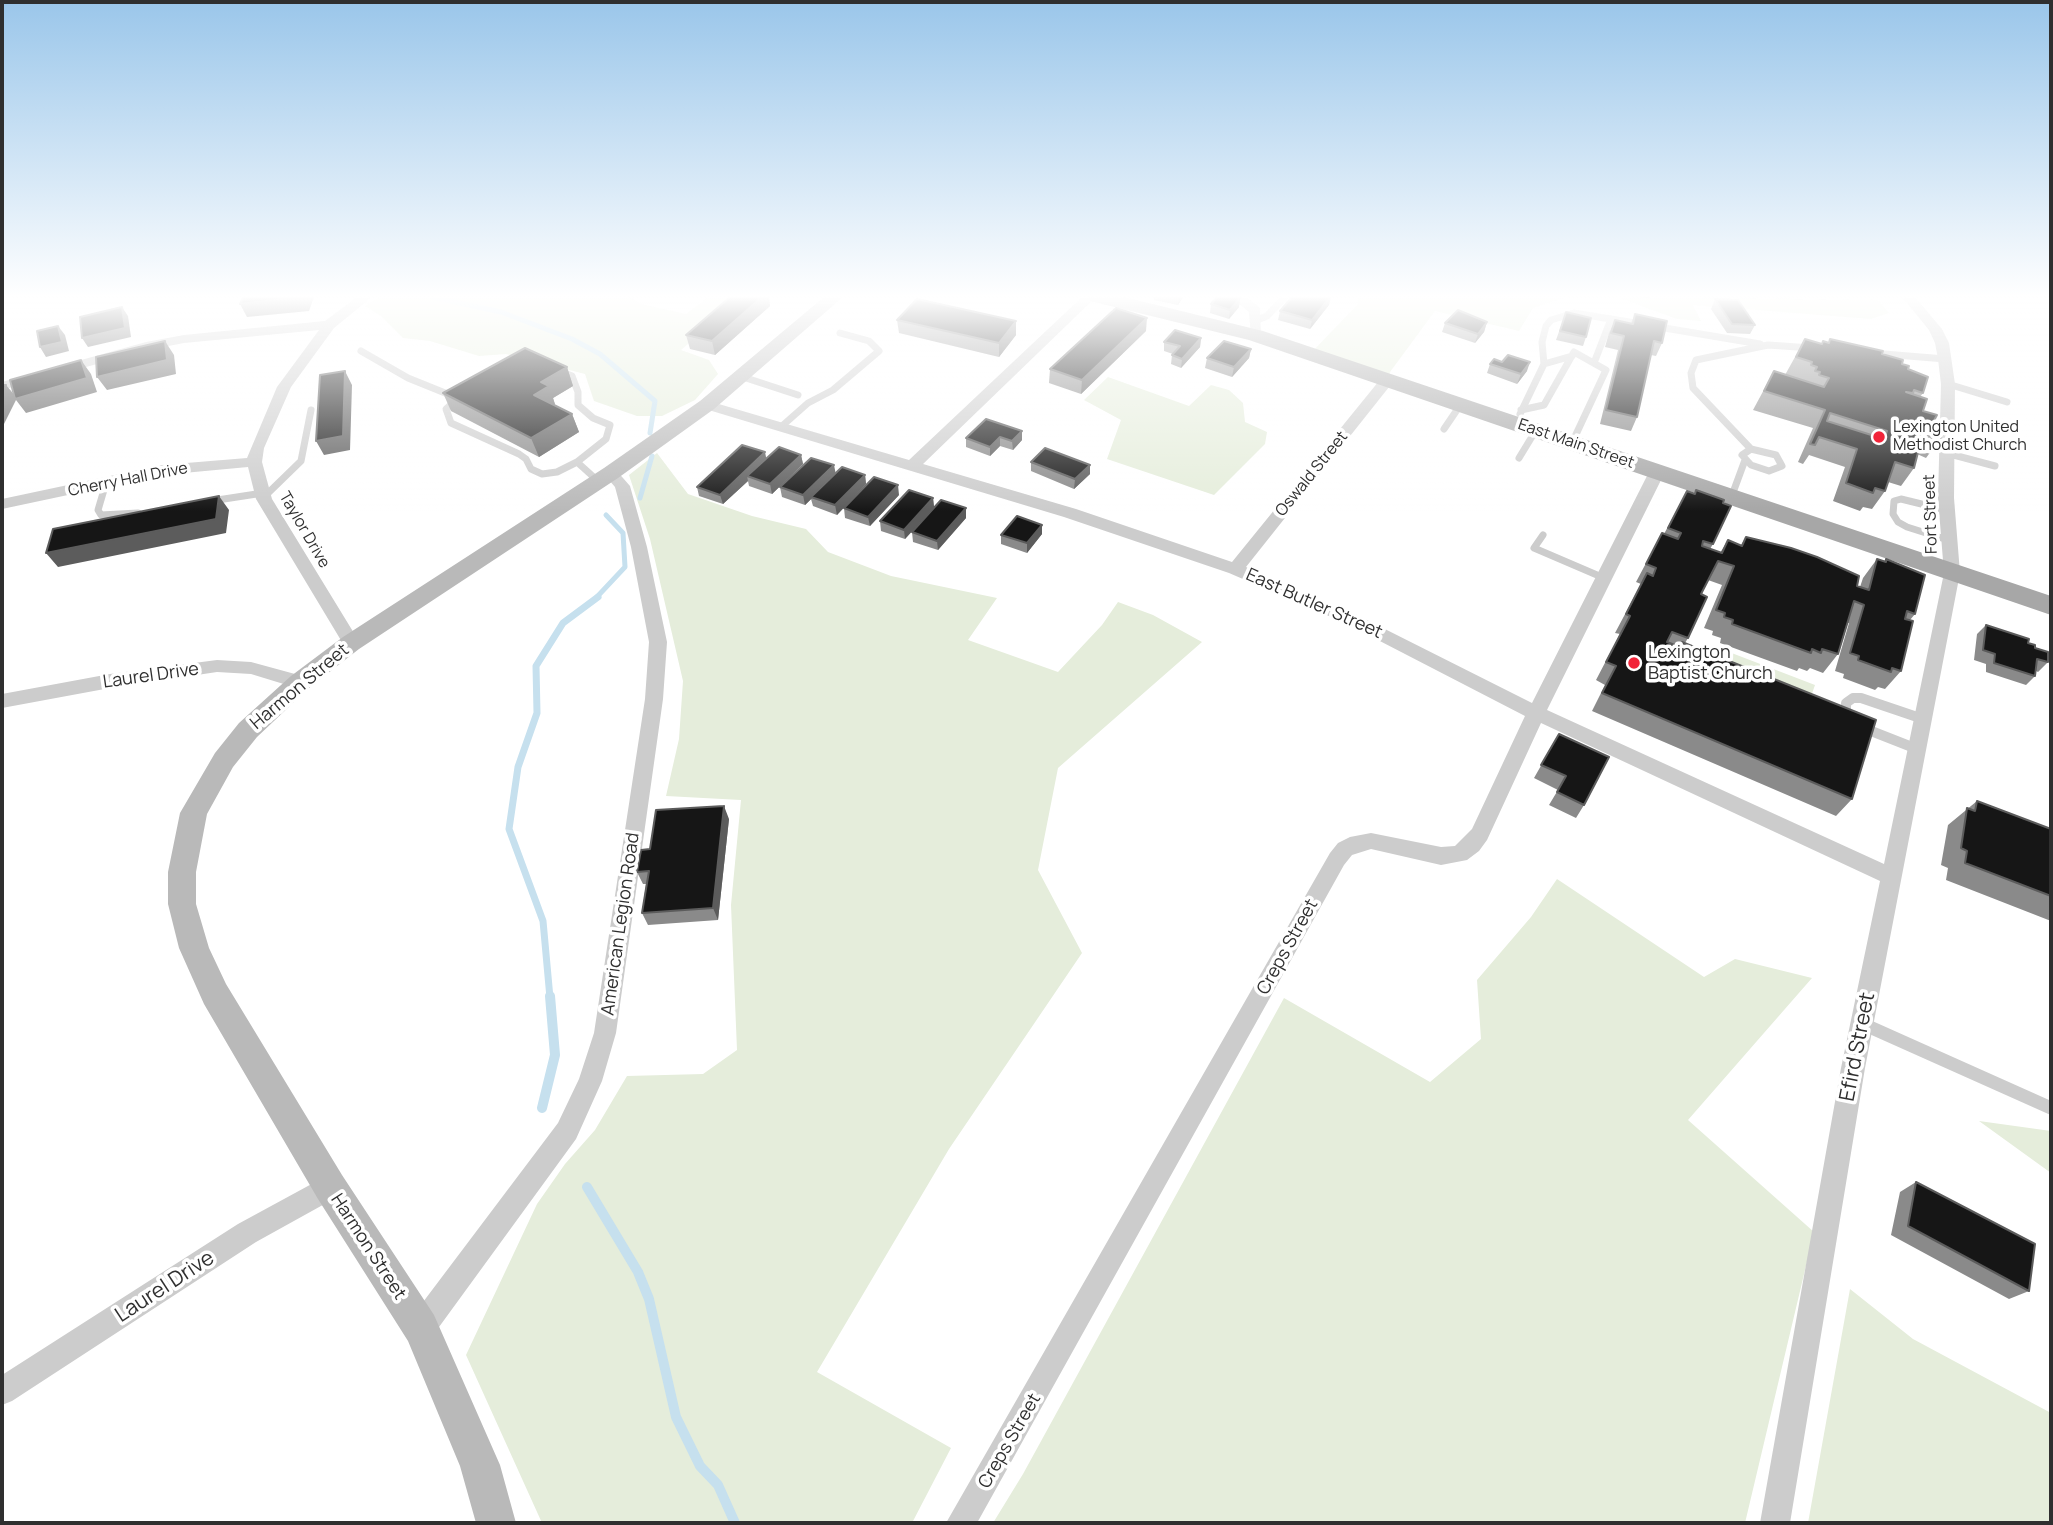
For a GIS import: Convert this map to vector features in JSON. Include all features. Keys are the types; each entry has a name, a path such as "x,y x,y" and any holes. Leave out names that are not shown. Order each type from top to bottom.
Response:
{"main road":[{"name":"East Main Street","path":"1360,368 1461,404 1524,421 1572,443 2051,606"}],"street":[{"path":"2,386 65,368"},
{"path":"254,463 257,448 284,387 298,368"},
{"name":"Harmon Street","path":"496,1523 480,1465 421,1328 330,1187 215,994 194,947 182,904 185,849 194,813 224,760 248,730 300,682 351,643 605,477 754,368"},
{"path":"913,465 1015,368"},
{"name":"Fort Street","path":"1946,368 1946,510 1952,573"},
{"name":"Oswald Street","path":"1236,569 1388,379"},
{"name":"East Butler Street","path":"707,405 1069,513 1236,569 1351,619 1536,713 1892,877"},
{"name":"Cherry Hall Drive","path":"2,505 180,467 254,463"},
{"name":"Taylor Drive","path":"254,463 263,495 351,643"},
{"name":"Creps Street","path":"961,1523 1345,849 1357,843 1371,841 1441,856 1460,853 1472,845 1480,834 1536,713 1657,472"},
{"name":"American Legion Road","path":"421,1328 567,1131 590,1081 605,1033 653,698 658,642 639,547 622,486 605,477"},
{"name":"Efird Street","path":"1775,1523 1823,1236 1952,573"},
{"name":"Laurel Drive","path":"2,701 110,681 216,666 251,668 300,682"},
{"name":"Laurel Drive","path":"2,1391 247,1233 330,1187"}],"lane":[{"path":"391,368 408,378 461,396 446,409 452,423 519,454 526,459 531,469 542,474 557,472 577,462 606,439 610,425 593,418 578,405 578,392 572,376 552,369"},
{"path":"782,426 808,403 833,390 859,368"},
{"path":"1519,458 1524,421 1542,368"},
{"path":"1524,421 1544,405 1565,368"},
{"path":"1572,443 1606,370 1603,368"},
{"path":"1693,368 1693,388 1751,449"},
{"path":"744,377 798,395"},
{"path":"1948,384 2007,402"},
{"path":"1444,429 1461,404"},
{"path":"195,504 263,495 301,461 311,410"},
{"path":"1731,498 1745,460 1744,452 1751,449 1764,450 1776,455 1782,466 1775,470 1763,470 1745,460"},
{"path":"1946,453 1995,467"},
{"path":"577,462 605,477"},
{"path":"106,483 99,510 101,514 113,516 154,510"},
{"path":"1946,510 1901,499 1894,501 1893,514 1898,522 1907,527 1948,540"},
{"path":"1543,535 1534,548 1604,578"},
{"path":"1917,748 1856,726 1847,718 1844,709 1850,699 1861,698 1923,719"},
{"path":"1863,1024 2051,1108"}],"green space":[{"path":"562,368 714,368 718,374 695,400 662,416 637,416 594,401 585,374"},
{"path":"1354,368 1393,368 1388,379"},
{"path":"1108,377 1189,406 1211,385 1229,390 1243,403 1245,422 1267,432 1265,444 1214,495 1107,459 1121,420 1084,400"},
{"path":"657,453 688,494 752,516 806,529 828,552 891,576 997,598 968,640 1058,672 1102,625 1118,602 1153,615 1202,642 1058,768 1038,870 1082,953 949,1149 817,1372 951,1448 912,1523 542,1523 466,1355 537,1204 565,1164 595,1130 627,1076 703,1074 737,1050 731,905 741,800 666,796 679,739 683,681 650,539 629,475"},
{"path":"1716,647 1815,685 1806,711 1712,655"},
{"path":"1557,879 1704,977 1735,959 1812,978 1688,1120 1814,1232 1745,1523 993,1523 1023,1474 1284,998 1430,1082 1481,1039 1477,980 1531,917"},
{"path":"1979,1121 2051,1131 2051,1173"},
{"path":"1850,1289 1913,1339 2051,1413 2051,1523 1808,1523"}],"building":[{"path":"52,368 84,368 87,378 15,399 10,380"},
{"path":"97,368 133,368 97,377"},
{"path":"488,368 565,368 541,382 549,386 534,395 572,414 531,438 443,393"},
{"path":"1051,368 1094,368 1082,380"},
{"path":"1503,368 1525,368 1521,374"},
{"path":"1616,368 1648,368 1637,417 1606,410"},
{"name":"Lexington United Methodist Church","path":"1816,368 1908,368 1928,377 1923,393 1914,390 1913,393 1906,392 1927,399 1923,411 1937,415 1931,426 1943,430 1940,439 1923,433 1914,468 1895,462 1885,491 1875,488 1873,493 1846,483 1857,449 1819,437 1815,445 1810,444 1825,410 1764,391 1774,371 1824,387 1829,378 1815,371","holes":["1830,413 1887,431 1884,439 1827,421"]},
{"path":"345,371 343,436 316,441 320,375"},
{"path":"986,419 1022,431 1012,441 1000,437 990,447 966,438"},
{"path":"742,445 765,452 720,495 697,487"},
{"path":"779,447 801,455 770,484 747,476"},
{"path":"1045,448 1090,465 1075,479 1031,462"},
{"path":"811,458 834,465 803,495 780,487"},
{"path":"842,467 865,475 835,505 811,497"},
{"path":"874,477 898,485 868,517 844,508"},
{"path":"909,490 933,498 904,530 880,521"},
{"name":"Lexington Baptist Church","path":"1696,490 1724,500 1723,503 1731,506 1713,544 1703,541 1702,546 1722,553 1728,540 1742,546 1746,537 1791,548 1859,576 1857,586 1869,590 1877,559 1886,562 1886,559 1925,575 1915,614 1907,611 1905,619 1913,621 1901,671 1892,668 1891,672 1858,660 1859,656 1850,653 1864,605 1854,601 1838,654 1822,649 1821,653 1812,649 1811,653 1732,624 1733,620 1724,617 1725,613 1716,610 1734,566 1718,561 1701,594 1707,597 1688,638 1672,632 1667,642 1680,647 1682,642 1876,720 1852,799 1602,693 1616,666 1606,662 1630,616 1626,614 1647,573 1653,576 1656,568 1646,564 1662,533 1678,539 1681,533 1668,528 1687,491 1695,494"},
{"path":"219,496 216,519 46,553 53,529"},
{"path":"941,500 966,508 937,541 912,532"},
{"path":"1017,516 1042,525 1027,543 1001,535"},
{"path":"1986,625 2029,639 2028,643 2035,645 2035,648 2048,652 2048,662 2037,659 2035,676 1994,663 1995,654 1983,650"},
{"path":"1559,734 1609,757 1584,805 1557,792 1566,776 1541,765"},
{"path":"1977,801 2051,829 2051,896 1965,863 1967,851 1961,848 1967,808 1975,811"},
{"path":"724,806 713,908 642,913 649,871 637,872 641,850 650,849 656,810"},
{"path":"1916,1182 2035,1244 2029,1291 1908,1226"}],"waterway":[{"path":"617,368 655,401 650,433"},
{"path":"640,498 652,456"},
{"path":"595,599 625,567 623,533 606,515"},
{"path":"550,998 543,921 509,829 518,767 537,713 536,666 563,623 598,597"},
{"path":"542,1108 555,1055 550,996"},
{"path":"587,1187 638,1272 649,1299 676,1417 700,1466 718,1485 735,1523"}],"place":[{"name":"Lexington United Methodist Church","path":"1879,437"},
{"name":"Lexington Baptist Church","path":"1634,663"}]}
